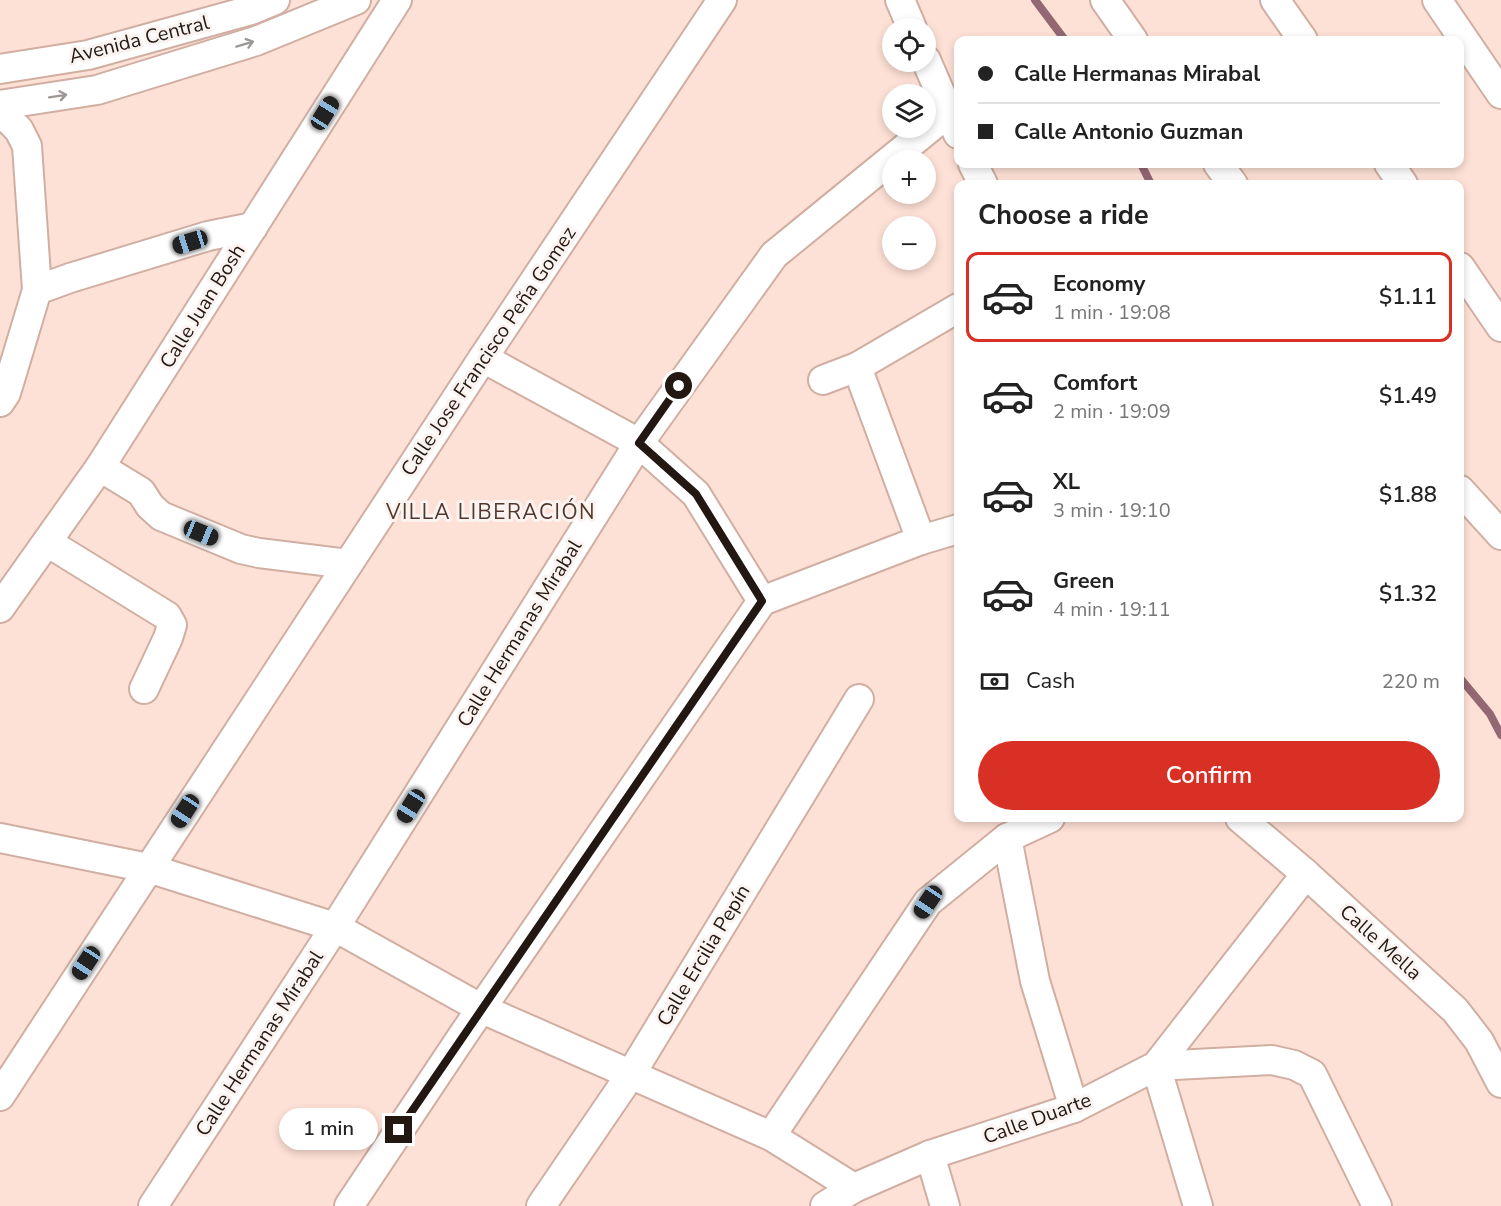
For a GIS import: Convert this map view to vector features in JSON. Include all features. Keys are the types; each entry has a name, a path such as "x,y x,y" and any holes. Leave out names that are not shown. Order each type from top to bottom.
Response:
{"street":[{"name":"Avenida Central","path":"0,69 88,55 251,10 275,0"},
{"path":"0,105 97,90 256,41 356,0"},
{"name":"Calle Juan Bosh","path":"0,608 100,467 397,0"},
{"name":"Calle Jose Francisco Peña Gomez","path":"0,1096 483,358 722,0"},
{"path":"900,0 908,18"},
{"path":"1105,0 1130,36"},
{"path":"1275,0 1300,36"},
{"path":"1437,0 1462,36"},
{"path":"1464,40 1501,94"},
{"path":"931,72 953,123"},
{"path":"0,111 19,130 27,146 37,290 6,393 0,402"},
{"name":"Calle Hermanas Mirabal","path":"153,1206 335,927 639,443 774,255 953,123"},
{"path":"37,290 208,236 253,227"},
{"path":"1464,273 1501,327"},
{"path":"823,380 857,367 954,310"},
{"path":"483,358 639,443 696,494 762,601"},
{"path":"857,367 921,540"},
{"path":"100,467 141,492 150,506 161,516 241,549 259,554 348,564"},
{"path":"1464,494 1500,532"},
{"path":"349,1206 762,601 921,540 954,530"},
{"path":"47,542 166,616 172,626 144,689"},
{"name":"Calle Ercilia Pepín","path":"541,1206 631,1074 859,699"},
{"path":"771,1136 928,902 1006,838 1041,822"},
{"name":"Calle Mella","path":"1245,822 1306,874 1455,1010 1479,1041 1501,1083"},
{"path":"0,838 148,868 335,927 482,1009 771,1136 854,1188"},
{"path":"1006,838 1035,981 1074,1108"},
{"name":"Calle Duarte","path":"825,1206 854,1188 930,1155 1074,1108 1156,1066 1306,874"},
{"path":"1198,1206 1156,1066 1272,1060 1294,1065 1312,1074 1377,1206"},
{"path":"930,1155 945,1206"}],"waterway":[{"path":"1035,0 1062,36"},
{"path":"1143,168 1149,180"},
{"path":"1464,683 1490,714 1501,735"}],"district":[{"name":"VILLA LIBERACIÓN","path":"491,512"}],"route":[{"path":"399,1130 762,601 696,494 639,443 679,386"}]}
